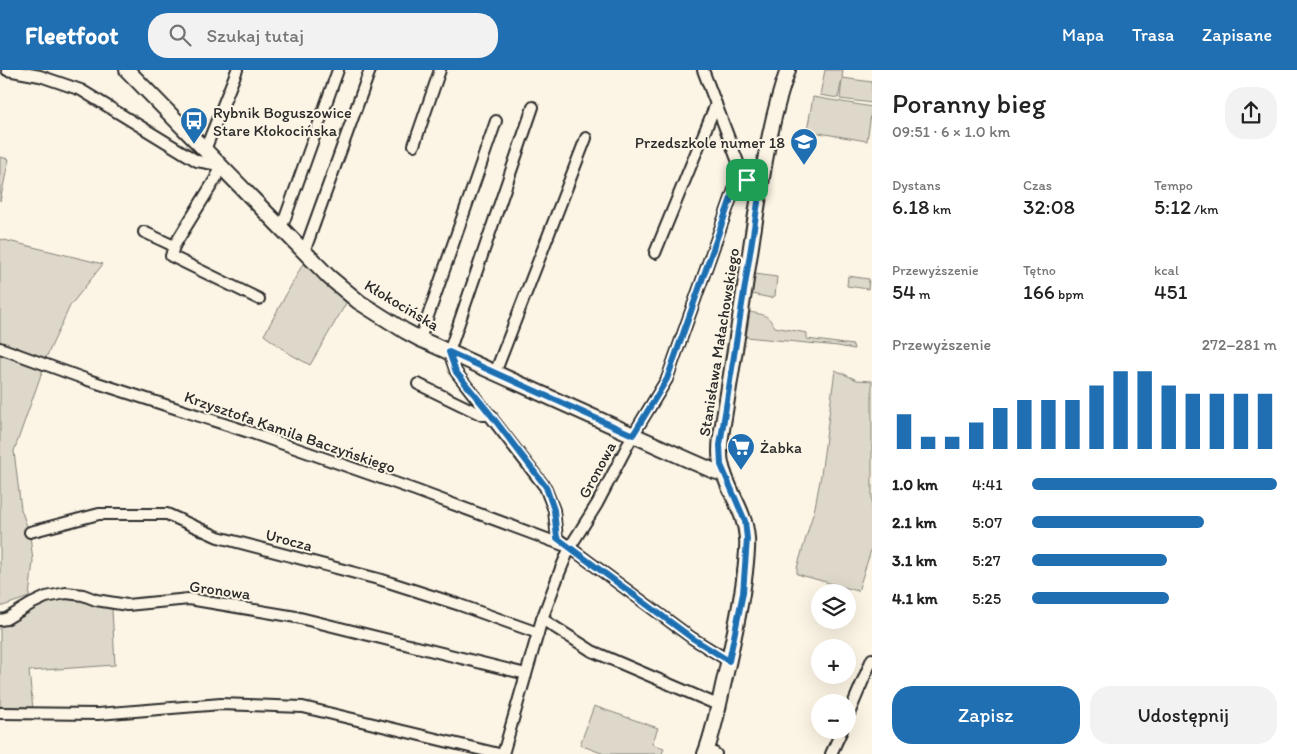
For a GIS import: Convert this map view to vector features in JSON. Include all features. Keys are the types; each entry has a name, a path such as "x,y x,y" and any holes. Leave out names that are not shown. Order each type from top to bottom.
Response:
{"street":[{"path":"7,70 40,76 81,90 196,161 219,165 216,178 174,246 171,256 259,299"},
{"name":"Kłokocińska","path":"127,70 302,250 359,302 405,331 449,352 704,467 724,474"},
{"path":"205,150 237,70"},
{"path":"279,226 284,221 338,70"},
{"path":"302,250 307,244 370,70"},
{"path":"414,145 440,70"},
{"path":"703,70 741,170 759,196"},
{"name":"Stanisława Małachowskiego","path":"709,752 743,593 747,539 745,521 724,474 720,455 721,436 759,196 775,115 788,70"},
{"path":"655,253 716,104"},
{"path":"533,107 449,352 456,372 546,487 554,510 557,538 692,638 729,661"},
{"path":"420,338 496,121"},
{"path":"495,373 586,138"},
{"name":"Gronowa","path":"503,754 542,619 570,547 597,504 633,435 667,379 741,170"},
{"path":"144,232 174,246"},
{"name":"Krzysztofa Kamila Baczyńskiego","path":"0,348 88,380 252,433 416,490 570,547"},
{"path":"418,384 482,415 491,415"},
{"name":"Urocza","path":"30,532 100,514 167,514 218,537 382,580 538,633"},
{"name":"Gronowa","path":"0,620 6,619 46,596 66,593 127,605 189,599 296,617 526,674"},
{"path":"542,619 592,651 718,705"},
{"path":"856,697 872,659"},
{"path":"0,713 98,714 221,704 304,707 499,754"},
{"path":"831,754 838,739"}],"shaded area":[{"path":"825,70 843,70 842,78 872,82 872,103 840,99 842,79 838,98 820,95"},
{"path":"813,97 872,107 867,141 807,131"},
{"path":"0,157 9,159 0,201"},
{"path":"0,239 103,264 70,306 45,360 0,343"},
{"path":"305,260 348,300 310,365 290,354 264,335"},
{"path":"755,274 777,277 775,296 771,298 752,294"},
{"path":"848,276 869,279 868,289 847,286"},
{"path":"750,312 765,316 775,327 807,333 807,339 853,345 854,349 746,337"},
{"path":"0,354 43,369 14,451 21,509 30,535 33,561 29,597 0,607"},
{"path":"835,370 857,380 872,381 872,547 858,591 856,590 856,584 833,584 797,574 797,568 815,507"},
{"path":"82,598 112,609 115,665 29,671 33,709 0,711 0,621 48,599"},
{"path":"594,706 658,728 652,744 664,748 662,754 604,754 580,745"}],"place":[{"name":"Rybnik Boguszowice Stare Kłokocińska","path":"194,145"},
{"name":"Przedszkole numer 18","path":"804,166"},
{"name":"Żabka","path":"741,471"}],"route":[{"path":"741,170 747,180 759,196 720,445 721,465 745,521 747,539 743,593 729,661 692,638 557,538 554,510 546,487 456,372 449,352 633,435 667,379 741,170"}]}
